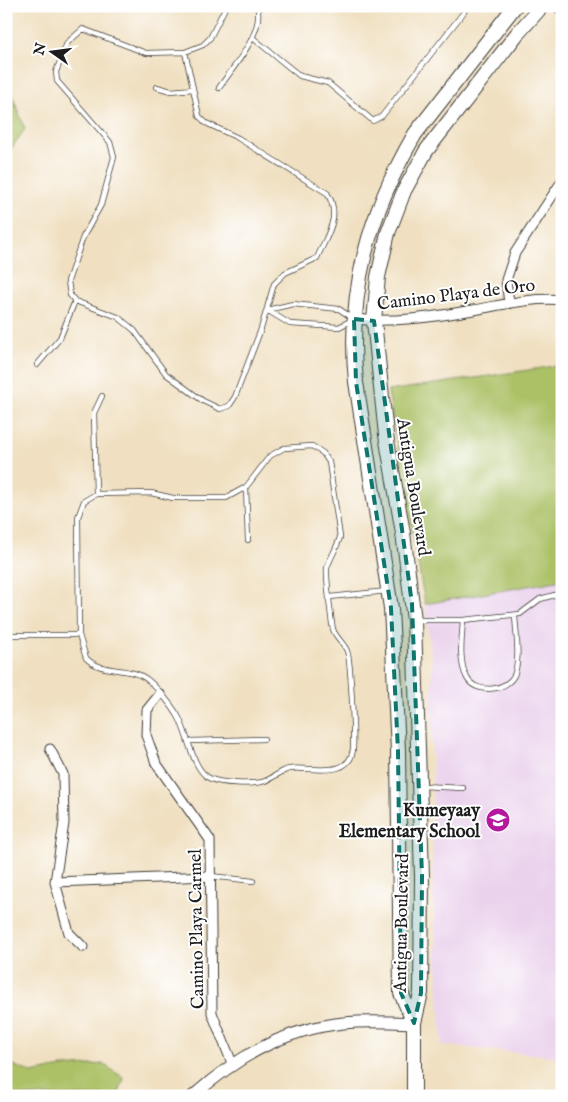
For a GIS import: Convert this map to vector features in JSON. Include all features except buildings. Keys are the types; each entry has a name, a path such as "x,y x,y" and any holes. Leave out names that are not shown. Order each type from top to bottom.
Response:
{"main road":[{"name":"Antigua Boulevard","path":"414,1023 402,993 398,766 388,591 356,382 353,346 354,319 360,270 368,239 382,200 399,163 415,134 515,6"},
{"name":"Antigua Boulevard","path":"414,1096 414,1023 421,993 422,876 414,620 403,533 384,417 374,321 378,277 388,233 414,171 426,151 517,34 542,6"},
{"path":"388,591 401,592 411,598"},
{"path":"398,766 406,777 420,786"}],"street":[{"path":"509,304 506,280 515,253 562,181"},
{"name":"Camino Playa de Oro","path":"354,319 374,321 447,315 509,304 549,299 562,300"},
{"name":"Camino Playa Carmel","path":"160,694 147,710 146,736 156,763 210,840 212,1012 232,1063"},
{"path":"50,749 63,774 64,823 55,882 69,933 83,947"},
{"path":"55,882 209,876"},
{"path":"193,1096 232,1063 259,1047 325,1025 357,1022 414,1023"}],"lane":[{"path":"185,52 199,116 206,123 238,138 327,193 334,204 335,214 317,258 285,273 274,284 267,310 235,397 229,406 220,409 202,401 166,374 134,330 118,317 74,301 70,295 68,281 83,237 100,205 114,156 110,142 57,81 56,72 67,42 83,29 146,53 185,52 203,45 210,38 226,6"},
{"path":"218,88 253,38 259,13 257,6"},
{"path":"253,38 300,76 328,83 373,121 382,116 464,12 466,6"},
{"path":"157,87 171,91 193,89"},
{"path":"37,365 60,338 74,301"},
{"path":"294,304 339,309 354,319 339,327 290,324 267,310 294,304"},
{"path":"96,494 94,413 102,396"},
{"path":"312,446 330,462 340,537 337,549 327,569 334,630 348,652 353,750 346,765 337,769 287,769 262,782 226,783 212,780 205,776 194,762 190,741 177,714 148,680 134,672 91,663 82,649 79,635 78,517 84,501 96,494 152,494 174,498 226,498 246,486 270,456 284,448 312,446"},
{"path":"246,486 248,540"},
{"path":"330,597 388,591"},
{"path":"414,620 464,620 515,615 520,614 540,599 562,592"},
{"path":"464,620 462,653 468,680 473,685 492,689 508,683 514,675 518,657 515,615"},
{"path":"8,635 79,635"},
{"path":"190,741 264,739"},
{"path":"420,786 463,788"},
{"path":"209,876 230,880 253,881"}],"highlighted area":[{"path":"354,319 374,321 412,604 422,876 421,993 414,1023 401,993 398,751 391,608 356,382"}],"shaded area":[{"name":"Kumeyaay Elementary School","path":"562,580 562,1057 442,1045 433,889 432,662 425,604"}],"green space":[{"path":"6,78 25,129 6,156"},
{"path":"562,365 562,580 425,604 388,391"},
{"path":"6,1062 32,1073 62,1067 103,1064 124,1078 118,1096 6,1096"}],"place":[{"name":"Kumeyaay Elementary School","path":"498,820"}]}
